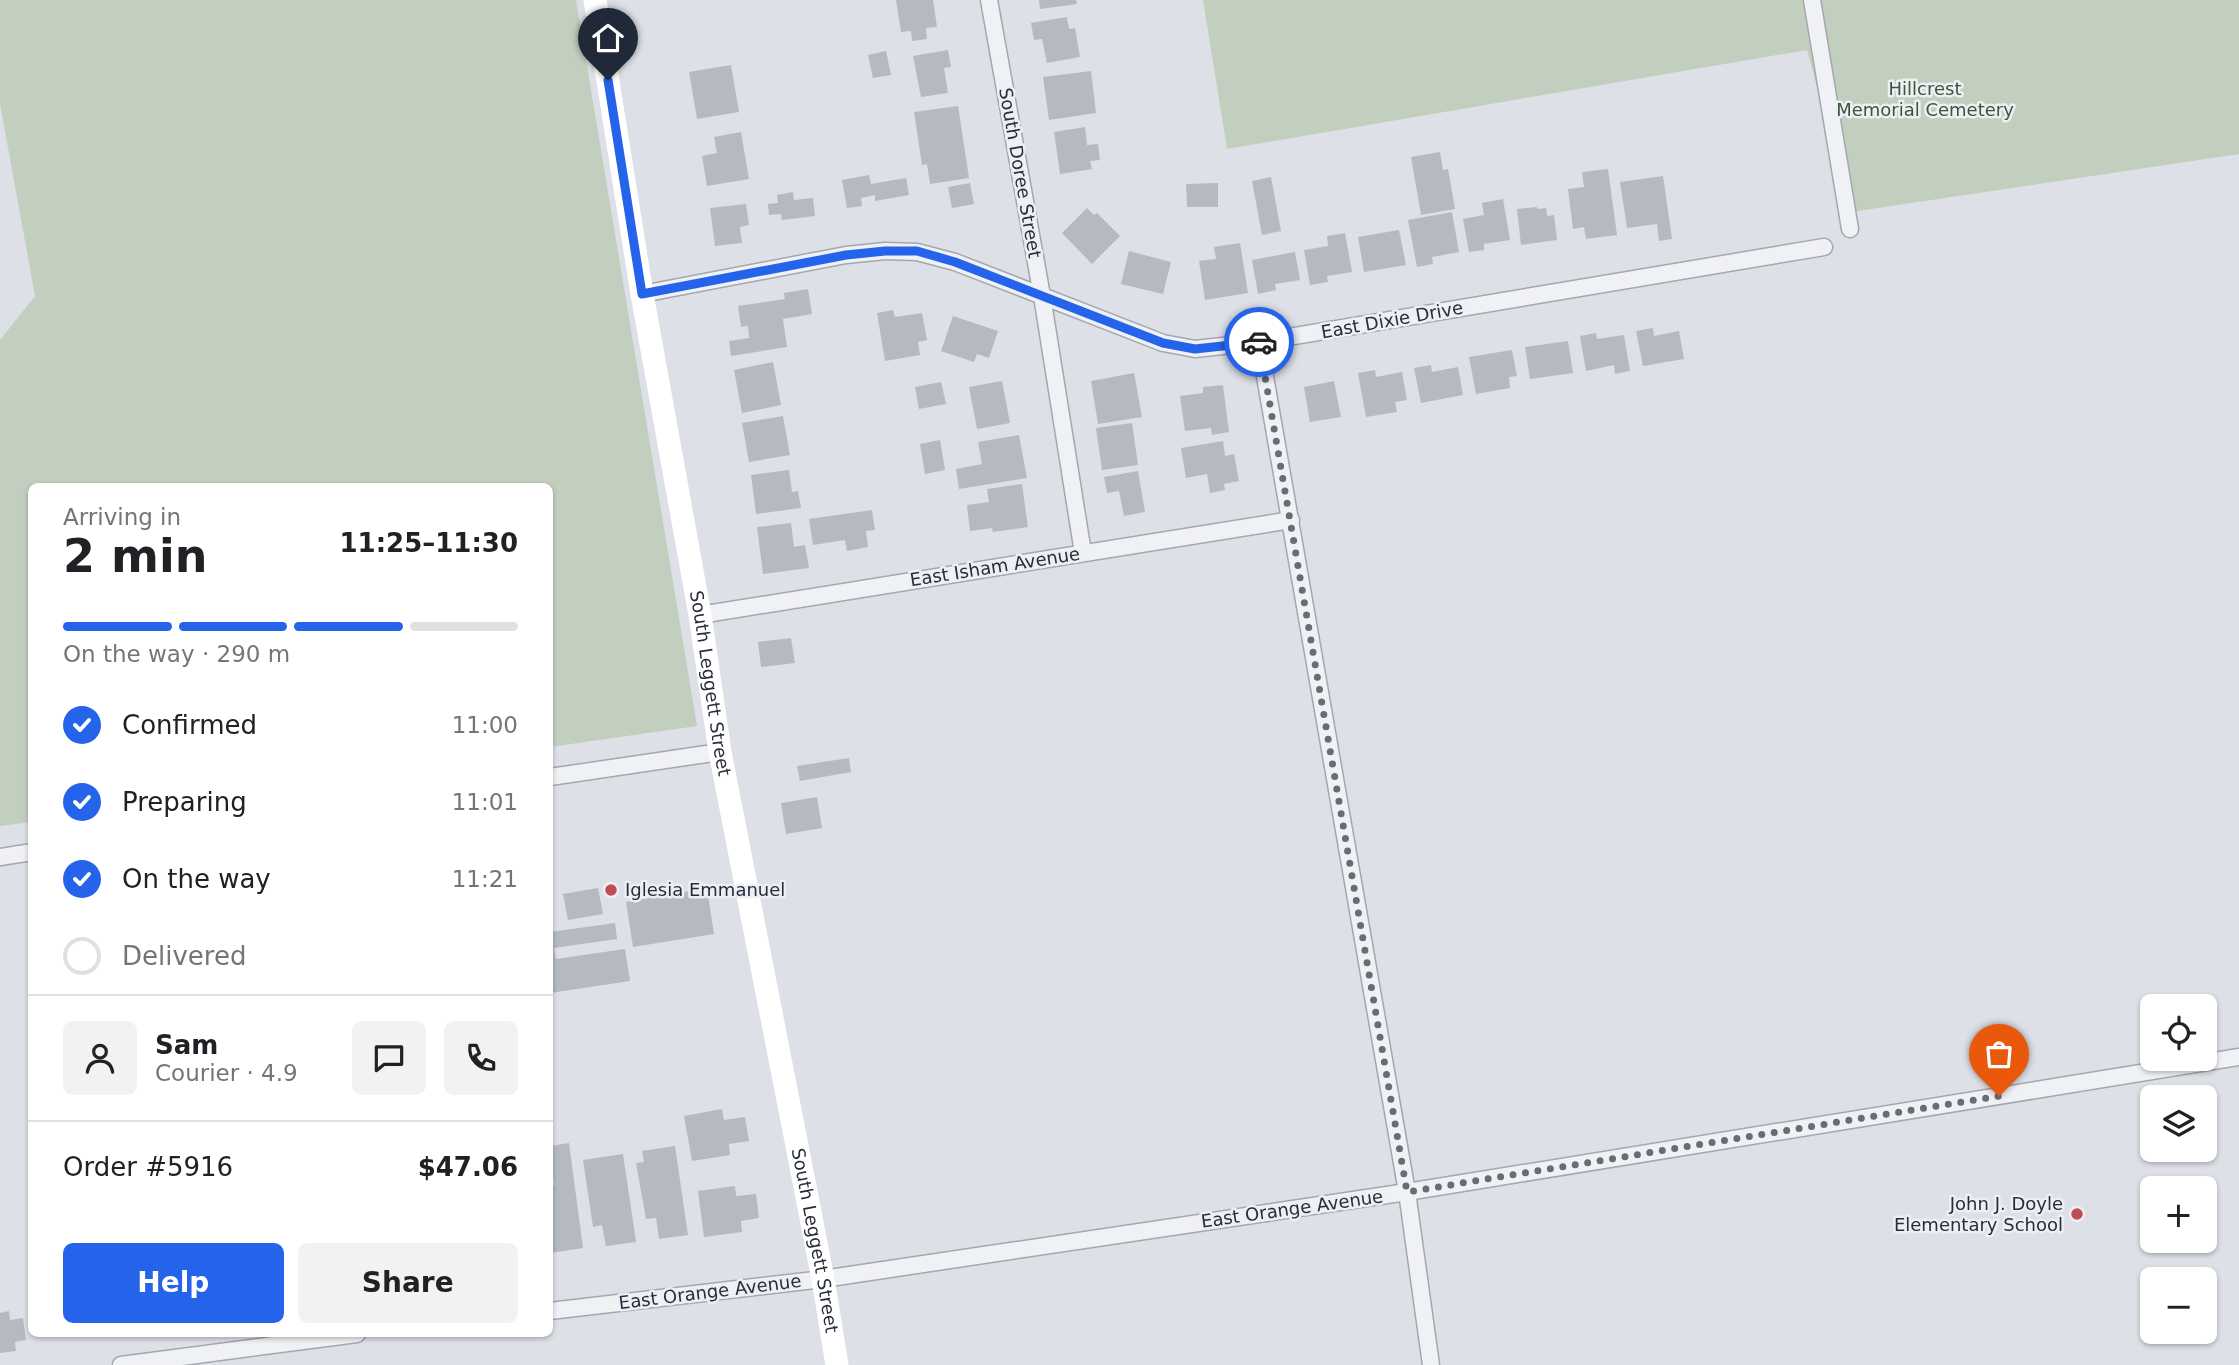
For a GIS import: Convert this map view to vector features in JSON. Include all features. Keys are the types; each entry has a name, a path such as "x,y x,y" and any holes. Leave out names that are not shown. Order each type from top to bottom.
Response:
{"street":[{"name":"South Leggett Street","path":"595,0 642,294 700,615 719,752 823,1279 837,1365"},
{"name":"South Doree Street","path":"989,0 1042,296 1083,553"},
{"path":"1812,0 1850,229"},
{"name":"East Dixie Drive","path":"642,294 846,255 917,251 955,262 1163,343 1195,349 1259,342 1824,247"},
{"path":"1259,342 1407,1192 1430,1365"},
{"name":"East Isham Avenue","path":"700,615 1291,520"},
{"path":"553,776 719,752"},
{"path":"0,856 28,852"},
{"name":"East Orange Avenue","path":"553,1311 823,1279 1407,1192 2239,1057"},
{"path":"121,1365 325,1337"}],"green space":[{"path":"0,0 576,0 697,726 553,747 553,483 28,483 28,822 0,826 0,340 35,296 0,104"},
{"name":"Hillcrest Memorial Cemetery","path":"1203,0 2239,0 2239,154 1851,212 1807,50 1227,149"}],"building":[{"path":"896,0 933,0 937,27 926,28 927,39 912,41 911,31 901,32"},
{"path":"1039,0 1076,0 1077,4 1040,9"},
{"path":"1067,17 1069,29 1075,28 1080,57 1047,63 1042,39 1034,40 1031,23"},
{"path":"948,50 951,67 944,68 948,93 921,97 913,56"},
{"path":"886,51 891,75 873,78 868,55"},
{"path":"731,65 739,112 697,119 689,72"},
{"path":"1091,71 1096,113 1049,120 1043,77"},
{"path":"958,106 969,178 930,184 927,164 922,165 914,112"},
{"path":"1085,127 1087,145 1098,144 1100,160 1090,161 1092,169 1060,174 1054,132"},
{"path":"741,132 749,179 707,186 702,156 717,153 714,137"},
{"path":"1440,152 1443,170 1448,169 1455,209 1421,215 1411,157"},
{"path":"1608,169 1617,235 1586,239 1584,227 1573,229 1568,189 1584,187 1582,172"},
{"path":"869,175 871,184 906,178 909,195 875,201 875,195 861,198 862,206 847,208 842,180"},
{"path":"1663,176 1672,239 1659,241 1657,224 1627,228 1620,182"},
{"path":"1271,177 1281,231 1262,235 1252,181"},
{"path":"970,183 974,204 952,208 948,187"},
{"path":"1218,183 1218,207 1187,207 1186,184"},
{"path":"793,192 794,200 813,198 815,216 782,220 781,214 769,215 768,204 778,203 777,195"},
{"path":"1503,199 1510,240 1484,244 1484,250 1469,252 1463,219 1484,215 1482,203"},
{"path":"746,204 749,225 740,227 742,243 715,246 710,208"},
{"path":"1087,208 1094,215 1097,213 1120,236 1092,264 1062,233"},
{"path":"1546,208 1547,216 1554,215 1557,240 1521,245 1517,209"},
{"path":"1452,212 1459,252 1432,257 1433,264 1417,267 1408,220"},
{"path":"1399,230 1406,265 1364,272 1358,237"},
{"path":"1345,233 1352,272 1327,276 1328,282 1310,285 1304,250 1328,246 1327,236"},
{"path":"1240,243 1248,293 1205,300 1199,261 1216,259 1214,247"},
{"path":"1129,251 1171,262 1163,294 1121,284"},
{"path":"1295,252 1300,280 1275,284 1276,290 1258,294 1252,260"},
{"path":"808,289 812,314 783,319 787,347 731,356 729,341 749,338 748,326 741,327 738,306 785,299 784,293"},
{"path":"893,310 895,317 922,313 927,340 918,342 920,355 885,361 877,313"},
{"path":"953,316 998,331 989,358 977,354 974,362 941,351"},
{"path":"1653,328 1654,336 1679,331 1684,359 1643,366 1636,331"},
{"path":"1596,333 1597,339 1624,335 1630,371 1615,374 1614,365 1586,371 1580,336"},
{"path":"1568,341 1573,373 1530,379 1525,347"},
{"path":"1512,350 1517,376 1509,377 1510,388 1476,394 1469,357"},
{"path":"773,362 781,405 742,413 734,370"},
{"path":"1431,365 1432,372 1458,367 1463,395 1421,403 1414,368"},
{"path":"1375,370 1376,377 1402,372 1407,400 1395,402 1397,412 1366,417 1358,373"},
{"path":"1134,373 1142,417 1098,424 1091,381"},
{"path":"1002,381 1010,423 977,429 969,387"},
{"path":"1334,381 1341,417 1310,422 1304,387"},
{"path":"941,382 946,404 919,409 915,387"},
{"path":"1223,385 1229,432 1212,435 1211,428 1185,431 1180,396 1203,393 1203,387"},
{"path":"783,416 790,455 749,462 742,423"},
{"path":"1132,423 1138,465 1102,470 1096,428"},
{"path":"1019,435 1027,478 959,489 956,469 982,464 978,442"},
{"path":"940,440 945,470 925,474 920,444"},
{"path":"1223,441 1225,456 1234,454 1239,481 1224,484 1225,490 1210,493 1207,474 1186,478 1181,448"},
{"path":"789,470 792,492 798,491 801,508 756,514 751,475"},
{"path":"1138,471 1145,512 1124,516 1119,491 1107,493 1104,477"},
{"path":"1022,484 1028,527 993,532 992,528 970,531 967,505 989,502 987,489"},
{"path":"872,510 875,530 866,531 868,547 847,551 845,540 813,545 809,519"},
{"path":"791,523 794,547 805,545 809,568 763,574 757,527"},
{"path":"791,638 795,663 761,667 758,642"},
{"path":"849,758 851,772 800,781 797,766"},
{"path":"817,797 822,828 786,834 781,803"},
{"path":"598,888 603,914 568,920 563,894"},
{"path":"707,888 714,934 633,947 626,902"},
{"path":"615,923 617,939 554,948 556,959 625,949 630,981 553,993 553,932"},
{"path":"722,1109 724,1120 745,1117 749,1141 729,1144 730,1155 692,1161 684,1116"},
{"path":"569,1143 583,1248 553,1253 554,1186 553,1146"},
{"path":"675,1146 688,1235 659,1239 656,1218 646,1219 636,1163 644,1162 642,1151"},
{"path":"623,1154 636,1242 606,1246 602,1225 593,1227 583,1160"},
{"path":"735,1186 736,1196 756,1194 759,1218 741,1221 742,1232 704,1237 698,1191"},
{"path":"9,1311 10,1320 23,1318 26,1340 15,1342 16,1351 0,1353 0,1313"}],"way so far":[{"path":"1259,342 1407,1192 1999,1096"}],"place":[{"name":"Iglesia Emmanuel","path":"611,890"},
{"name":"John J. Doyle Elementary School","path":"2077,1214"}],"route":[{"path":"608,80 642,294 846,255 917,251 955,262 1163,343 1195,349 1259,342"}]}
